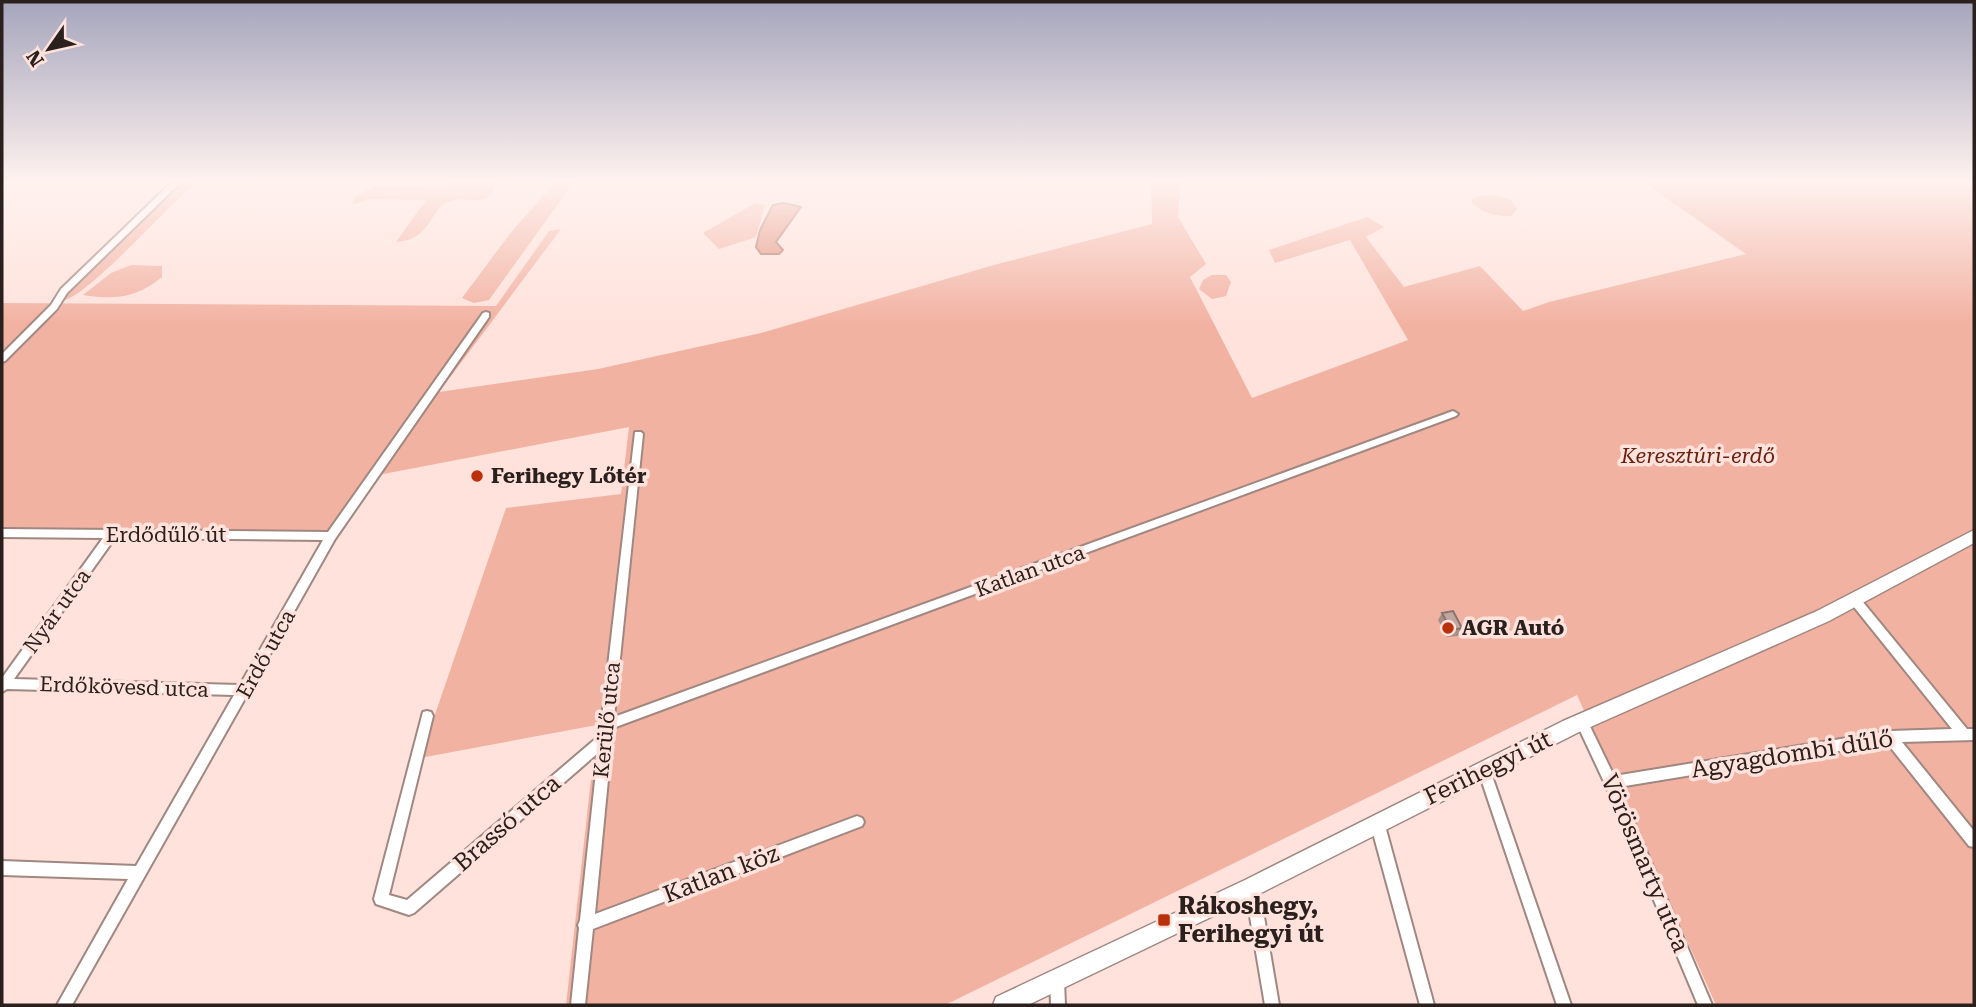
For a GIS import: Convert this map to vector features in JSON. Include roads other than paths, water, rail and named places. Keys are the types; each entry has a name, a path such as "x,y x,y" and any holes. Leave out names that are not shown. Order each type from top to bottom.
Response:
{"main road":[{"name":"Ferihegyi út","path":"1004,1005 1252,887 1377,822 1582,722 1854,599 1974,537"}],"street":[{"path":"2,359 54,307 64,291 127,230"},
{"name":"Erdő utca","path":"64,1005 246,690 331,536 486,315"},
{"name":"Katlan utca","path":"606,732 1453,414"},
{"name":"Kerülő utca","path":"578,1005 638,434"},
{"name":"Erdődűlő út","path":"2,533 331,536"},
{"name":"Nyár utca","path":"3,685 112,534"},
{"path":"1854,599 1969,734"},
{"name":"Erdőkövesd utca","path":"3,685 246,690"},
{"name":"Brassó utca","path":"427,716 382,900 409,908 606,732"},
{"name":"Vörösmarty utca","path":"1582,722 1611,782 1705,1005"},
{"name":"Agyagdombi dűlő","path":"1611,782 1890,737 1969,734"},
{"path":"1890,737 1974,841"},
{"path":"1484,770 1564,1005"},
{"name":"Katlan köz","path":"586,925 857,822"},
{"path":"1377,822 1427,1005"},
{"path":"2,868 139,873"},
{"path":"1252,887 1272,1005"},
{"path":"1057,980 1058,1005"}],"place":[{"name":"Ferihegy Lőtér","path":"477,476"},
{"name":"AGR Autó","path":"1448,628"},
{"name":"Rákoshegy, Ferihegyi út","path":"1164,920"}],"park label":[{"name":"Keresztúri-erdő","path":"1698,456"}]}
